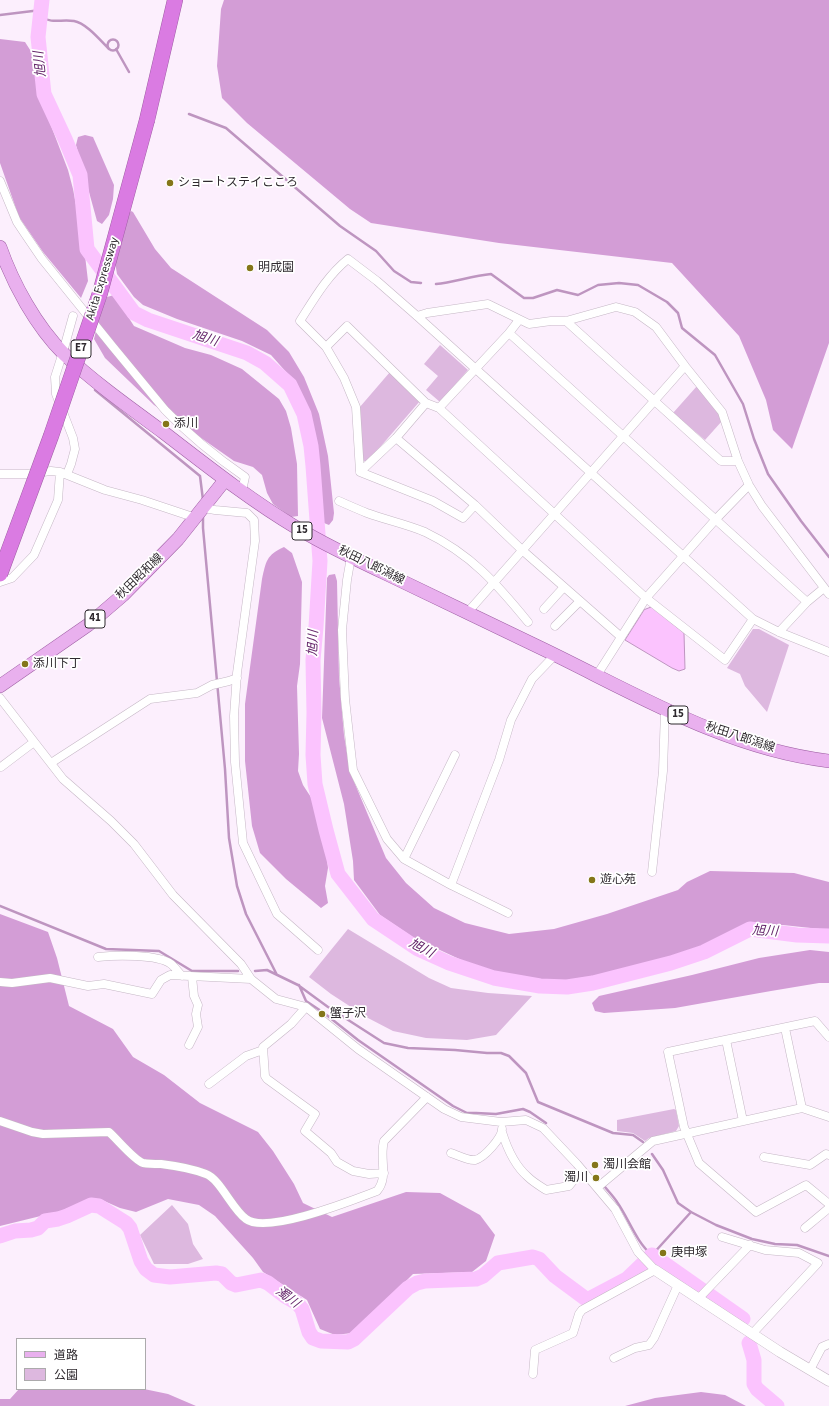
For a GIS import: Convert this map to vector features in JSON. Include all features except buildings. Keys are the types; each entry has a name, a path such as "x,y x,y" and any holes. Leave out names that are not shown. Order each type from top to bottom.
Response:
{"highway":[{"name":"Akita Expressway","path":"0,574 51,436 100,293 148,120 175,0"}],"main road":[{"name":"秋田八郎潟線","path":"0,247 7,266 37,320 63,352 106,390 242,492 297,528 346,555 597,675 665,710 716,731 765,747 814,759 829,761"},
{"name":"秋田昭和線","path":"0,686 88,625 140,578 178,539 226,480"}],"street":[{"path":"0,181 17,222 42,259 165,410 183,428 208,449 245,477 242,492"},
{"path":"360,472 356,406 344,378 326,347 300,321 321,288 339,266 348,259 377,281 417,316 753,619 779,632 829,652"},
{"path":"417,316 427,313 488,304 508,312 519,320 529,324 551,321 566,321 616,307 635,312 656,327 722,412 738,461 748,485 826,591 807,602 779,632"},
{"path":"0,582 12,578 34,555 58,500 64,473 71,464 75,448 73,438 56,394 55,378 73,316"},
{"path":"439,408 509,333 519,320"},
{"path":"566,321 721,461 738,461"},
{"path":"326,347 347,326 426,403 439,408 646,598 725,660 753,619"},
{"path":"509,333 807,602"},
{"path":"467,613 685,366"},
{"path":"360,472 396,438 426,403"},
{"path":"396,438 475,505 522,550 620,636"},
{"path":"0,474 26,474 51,471 64,473 105,490 142,500 200,513 247,513 254,520 255,541 236,678 234,716 234,762 243,843 277,914 318,950"},
{"path":"360,472 433,501 463,518 475,505"},
{"path":"597,675 620,636 646,598 748,485"},
{"path":"339,501 367,513 425,532 462,554 494,582 528,622"},
{"path":"346,555 347,580 342,630 345,699 353,770 387,839 404,859 508,914"},
{"path":"544,609 564,587"},
{"path":"555,626 580,601"},
{"path":"451,885 499,760 511,720 532,679 555,655"},
{"path":"51,763 150,699 197,693 216,684 236,678"},
{"path":"0,698 63,779 112,821 134,844 173,895 241,964 251,979 276,999 306,1007 358,1049 444,1109 461,1117 501,1122 526,1120 543,1128 598,1187 615,1209 638,1252 652,1267 678,1285 702,1295 752,1334 829,1381"},
{"path":"652,872 663,771 665,710"},
{"path":"1,767 34,742"},
{"path":"404,859 456,755"},
{"path":"98,957 156,957 171,964 182,976"},
{"path":"0,982 50,978 88,986 104,984 152,994 161,980 170,975 251,979"},
{"path":"189,1045 198,1027 196,1014 198,1005 194,996 192,977"},
{"path":"306,1007 291,1024 263,1047 264,1073 267,1079 315,1114 305,1131 331,1153 337,1162 353,1171 370,1174 384,1173"},
{"path":"829,1037 814,1021 668,1052 686,1133 699,1163 756,1212 806,1185 829,1204"},
{"path":"785,1028 802,1108"},
{"path":"726,1040 743,1121"},
{"path":"209,1084 246,1056 263,1050"},
{"path":"0,1121 32,1132 43,1134 110,1132 142,1163 188,1167 209,1175 216,1182 236,1210 247,1220 264,1224 284,1221 316,1212 377,1191 382,1185 384,1173 382,1147 384,1142 426,1096"},
{"path":"598,1187 653,1141 802,1108 829,1117"},
{"path":"501,1122 502,1132 506,1144 516,1163 528,1177 546,1190 569,1186 582,1170"},
{"path":"451,1153 474,1160 482,1157 495,1143 502,1132"},
{"path":"764,1156 810,1165 826,1154 829,1155"},
{"path":"805,1228 829,1208"},
{"path":"722,1237 750,1244 765,1250 799,1253 818,1263 752,1334"},
{"path":"702,1295 750,1244"},
{"path":"533,1374 535,1350 573,1333 579,1314 582,1310 652,1267"},
{"path":"614,1358 635,1348 650,1345 678,1285"},
{"path":"810,1370 822,1347 829,1344"}],"green space":[{"path":"440,345 468,370 440,402 426,390 438,376 424,364"},
{"path":"390,372 420,401 368,461 364,461 361,458 359,408"},
{"path":"697,386 719,412 722,421 705,440 673,413"},
{"path":"753,629 759,629 789,645 767,712 745,686 740,674 727,668"},
{"path":"348,929 429,978 451,988 488,993 532,996 496,1035 467,1040 426,1038 393,1031 368,1018 331,994 309,977"},
{"path":"674,1109 676,1110 679,1126 676,1131 649,1138 645,1141 633,1133 617,1131 617,1120"},
{"path":"172,1205 188,1224 193,1244 203,1259 188,1264 154,1264 140,1235"}],"shaded area":[{"path":"224,0 829,0 829,343 792,449 773,430 766,400 739,336 672,263 499,243 371,223 350,209 247,123 222,98 217,66 221,9"},
{"path":"0,39 25,42 34,56 40,97 68,170 73,189 84,247 88,281 81,298 43,252 19,217 0,163"},
{"path":"85,135 93,137 114,185 113,199 109,215 102,224 97,221 76,145 78,137"},
{"path":"131,211 155,249 171,268 267,330 289,352 304,377 319,414 328,456 334,513 333,520 329,525 324,523 317,453 307,411 295,382 271,355 242,341 177,319 143,305 134,297 117,274 115,262 125,218"},
{"path":"114,295 134,326 185,348 211,355 242,369 279,399 286,411 291,428 297,464 298,516 291,517 273,504 267,493 262,475 253,467 234,461 154,405 105,358 94,339 101,310 107,297"},
{"path":"284,547 292,553 302,582 300,664 297,686 298,771 303,785 314,802 325,843 328,868 325,886 328,903 321,908 286,879 260,853 252,826 245,761 245,704 262,579 270,556"},
{"path":"335,574 337,581 339,677 344,735 350,772 386,858 406,883 434,908 465,923 509,934 554,929 607,914 678,890 687,882 710,871 794,873 829,882 829,930 783,925 752,925 686,952 586,979 562,983 498,974 470,964 414,938 380,915 354,880 353,861 344,804 322,718 327,578 329,575"},
{"path":"652,607 684,633 685,669 679,671 672,668 625,640 644,610"},
{"path":"0,914 48,932 57,958 69,1006 113,1029 133,1057 164,1075 200,1103 258,1132 273,1151 294,1184 303,1203 332,1217 406,1192 440,1193 480,1215 495,1235 486,1261 472,1272 413,1274 352,1333 335,1335 320,1329 307,1300 263,1272 253,1258 215,1216 199,1205 168,1199 136,1212 120,1208 102,1200 87,1200 61,1211 0,1226"},
{"path":"810,950 829,952 829,983 819,983 675,1008 604,1013 595,1011 592,1003 599,996 759,958"},
{"path":"146,1389 168,1394 196,1406 0,1406 0,1399 10,1399 18,1390"},
{"path":"701,1392 725,1395 746,1406 625,1406 655,1398"}],"waterway":[{"name":"旭川","path":"42,0 38,37 44,94 80,175 87,249 134,313 148,320 247,353 265,363 290,385 304,414 311,446 320,561 313,660 313,755 315,784 338,874 373,919 418,949 449,963 494,978 540,986 567,987 593,983 671,963 704,952 750,929 797,935 829,936"},
{"path":"0,15 41,10"},
{"path":"40,17 49,20 79,22 93,32 109,49"},
{"path":"111,40 115,40 117,41 118,45 117,49 111,50 108,47 108,43 111,40"},
{"path":"116,49 129,72"},
{"path":"189,114 226,128 340,226 376,251 394,271 411,282 421,283"},
{"path":"436,284 491,274 524,298 533,298 557,290 578,295 598,285 619,283 638,285 667,302 678,313 682,328 715,355 743,404 754,439 768,474 801,521 829,557"},
{"path":"95,390 200,476 203,500"},
{"path":"203,517 225,769 229,838 237,886 246,914 277,975"},
{"path":"0,906 106,949 159,951 192,971 238,971"},
{"path":"255,971 267,970 298,985 328,1007 384,1043 408,1048 501,1053 509,1056 526,1073 538,1102 613,1133 633,1135 643,1142"},
{"path":"299,985 306,1001 324,1013 358,1040 453,1106 467,1113 496,1114 523,1109 546,1123"},
{"path":"652,1154 663,1170 678,1203 691,1212 716,1225 752,1239 775,1244 797,1245 829,1256"},
{"path":"605,1187 621,1209 641,1244 652,1255 691,1212"},
{"name":"濁川","path":"0,1236 15,1231 38,1228 45,1221 67,1216 91,1205 99,1206 126,1223 130,1228 141,1261 146,1269 154,1275 170,1277 216,1273 222,1274 231,1283 236,1285 261,1280 268,1283 297,1303 302,1309 309,1332 313,1338 321,1341 348,1342 354,1339 408,1288 417,1283 425,1281 476,1279 483,1276 498,1263 533,1257 539,1259 555,1276 586,1299 591,1298 627,1279 652,1255 743,1319"},
{"name":"濁川","path":"749,1343 754,1360 754,1384 757,1389 777,1406"}],"place":[{"name":"ショートステイこころ","path":"170,183"},
{"name":"明成園","path":"250,268"},
{"name":"添川","path":"166,424"},
{"name":"添川下丁","path":"25,664"},
{"name":"遊心苑","path":"592,880"},
{"name":"蟹子沢","path":"322,1014"},
{"name":"濁川会館","path":"595,1165"},
{"name":"濁川","path":"596,1178"},
{"name":"庚申塚","path":"663,1253"}]}
